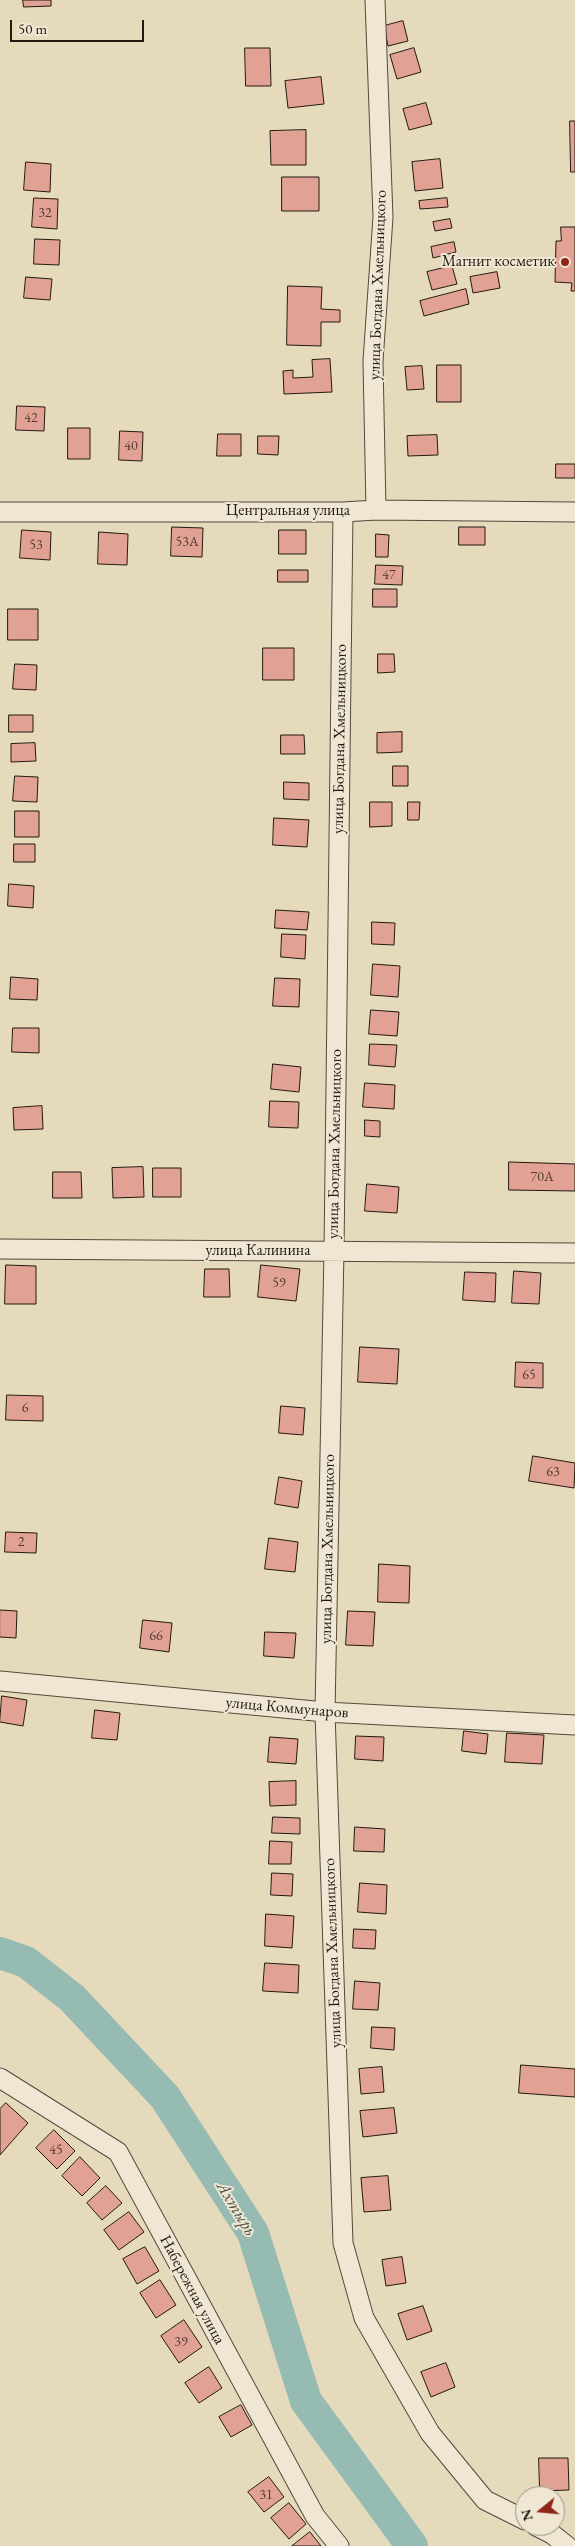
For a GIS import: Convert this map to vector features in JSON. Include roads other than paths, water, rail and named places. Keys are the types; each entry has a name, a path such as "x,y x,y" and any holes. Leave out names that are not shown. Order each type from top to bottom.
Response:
{"street":[{"name":"улица Богдана Хмельницкого","path":"375,0 384,217 373,361 376,510"},
{"name":"Центральная улица","path":"0,512 343,512 376,510 575,512"},
{"name":"улица Богдана Хмельницкого","path":"343,512 334,1251 325,1712 343,2243 364,2318 430,2433 486,2500 515,2515"},
{"name":"улица Калинина","path":"0,1249 575,1253"},
{"name":"улица Коммунаров","path":"0,1681 325,1712 575,1726"},
{"name":"Набережная улица","path":"0,2078 118,2152 315,2516 339,2546"},
{"path":"554,2536 567,2546"}],"waterway":[{"name":"Ахтырь","path":"0,1953 26,1962 72,1998 165,2097 253,2233 306,2401 412,2546"}],"place":[{"name":"Магнит косметик","path":"565,262"}]}
